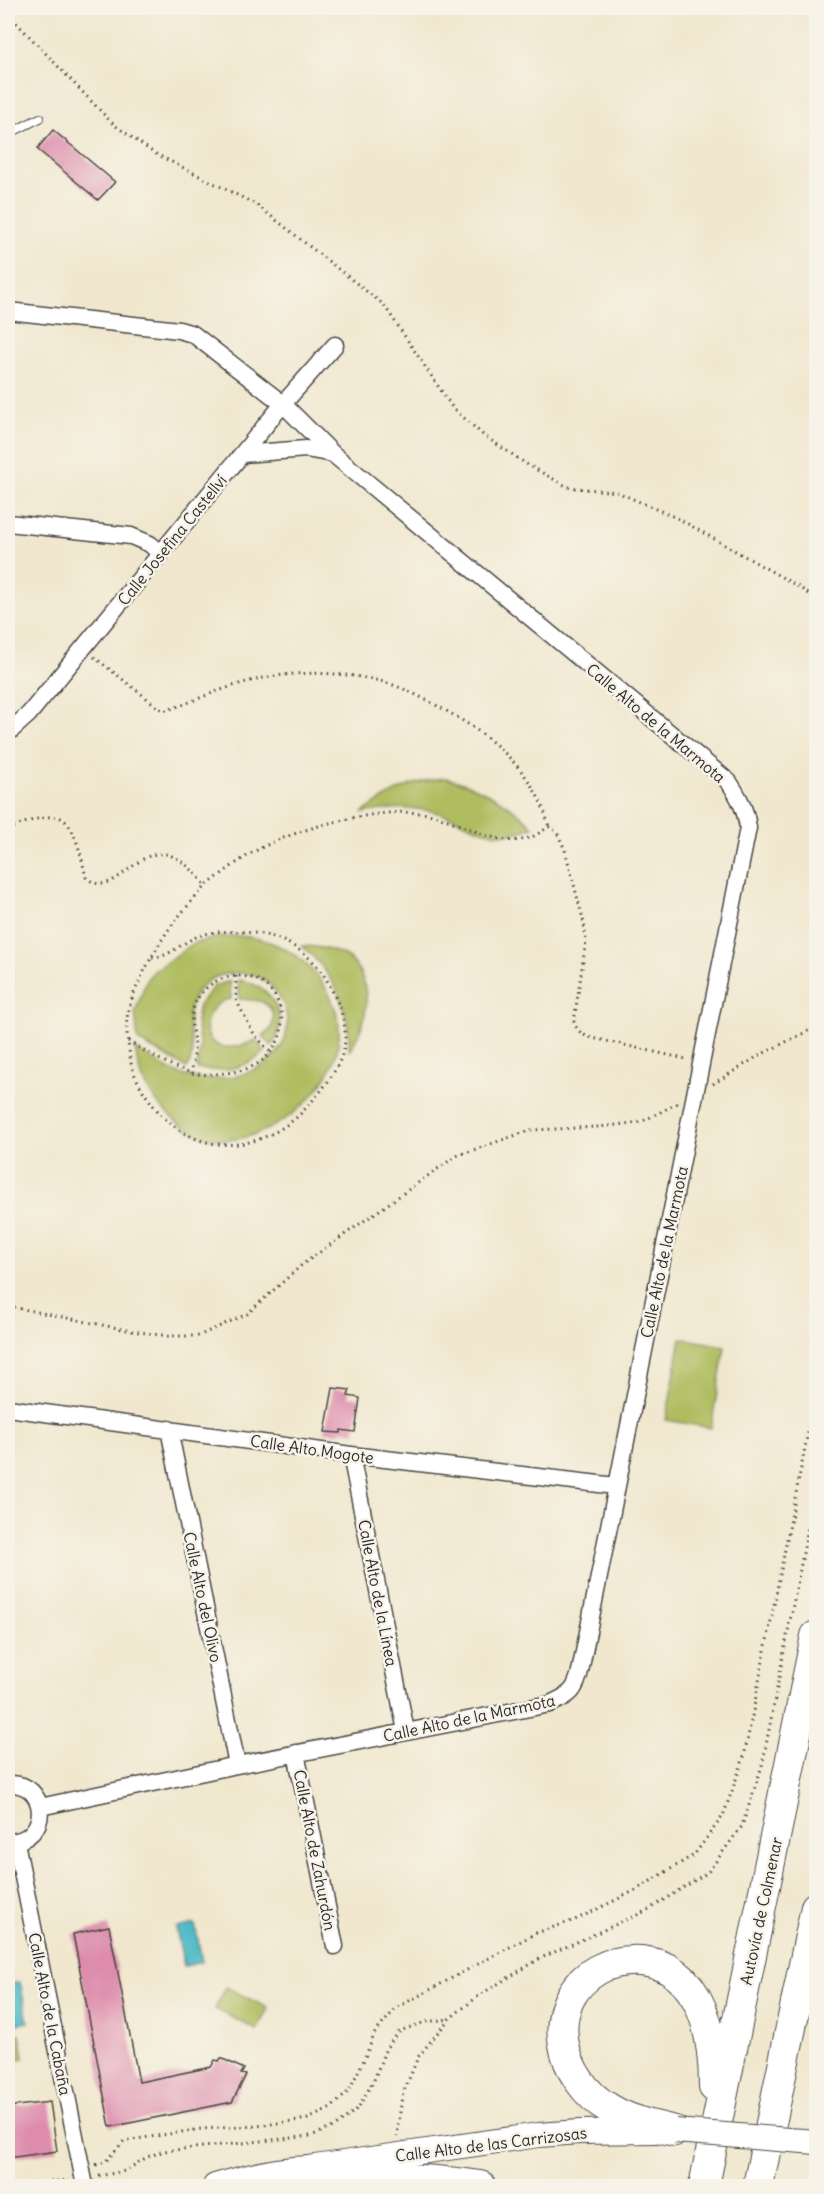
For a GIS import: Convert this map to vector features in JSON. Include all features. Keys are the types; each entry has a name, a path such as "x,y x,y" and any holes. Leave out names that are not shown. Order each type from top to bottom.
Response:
{"highway":[{"name":"Autovía de Colmenar","path":"704,2187 816,1636"},
{"path":"758,2187 816,1907"},
{"path":"675,2131 640,2122 610,2110 590,2095 579,2083 570,2067 564,2051 562,2033 564,2015 578,1987 606,1966 620,1962 647,1962 672,1971 690,1988 703,2013 712,2043 714,2094 720,2114"},
{"path":"284,2187 378,2180 451,2181 480,2187"}],"main road":[{"name":"Calle Alto de las Carrizosas","path":"215,2187 254,2174 284,2169 308,2168 539,2135 579,2132 675,2131 816,2142"},
{"name":"Calle Alto de las Carrizosas","path":"253,2187 264,2181 288,2176 308,2168"}],"street":[{"name":"Calle Alto de la Marmota","path":"8,311 179,330 194,334 283,404 333,454 729,783 736,792 746,815 747,828 578,1684 571,1693 549,1704 296,1753 40,1807"},
{"name":"Calle Josefina Castellví","path":"8,733 29,714 84,649 283,404 335,345"},
{"path":"242,454 306,449 333,454"},
{"path":"8,523 131,536 150,544 160,554"},
{"name":"Calle Alto Mogote","path":"8,1408 351,1455 616,1486"},
{"name":"Calle Alto del Olivo","path":"169,1429 237,1765"},
{"name":"Calle Alto de la Línea","path":"351,1455 406,1731"},
{"name":"Calle Alto de Zahurdón","path":"296,1753 334,1946"},
{"path":"8,1784 26,1788 37,1799 40,1807 38,1825 24,1839 11,1842"},
{"name":"Calle Alto de la Cabaña","path":"11,1842 88,2180"}],"lane":[{"path":"8,134 40,118"}],"path":[{"path":"8,15 113,124 154,153 257,205 384,305 452,407 483,435 528,465 568,487 618,492 679,519 799,587 816,600"},
{"path":"84,649 163,711 238,684 277,676 351,675 382,682 419,697 453,714 489,738 526,776 539,797 549,827 556,832 565,850 584,923 586,941 575,1026 588,1037 702,1062"},
{"path":"152,958 162,958 196,937 211,933 253,933 274,936 296,947 312,960 325,977 339,1005 345,1030 344,1049 327,1083 293,1121 275,1133 254,1141 231,1145 211,1144 188,1136 164,1120 142,1091 131,1063 126,1028 128,1011 152,958 175,920 206,886 236,863 268,844 315,826 350,819 385,814 427,814 459,823 497,839 515,841 530,838 549,827"},
{"path":"8,829 44,818 62,818 71,827 86,877 92,883 107,884 139,861 150,855 160,854 170,855 190,867 206,886"},
{"path":"128,1041 170,1065 191,1073 235,1072 249,1067 271,1053 282,1034 282,1017 279,1006 272,993 262,982 250,977 236,976 218,979 208,985 199,996 192,1010 191,1023 195,1054 191,1073"},
{"path":"236,976 236,1000 254,1034 271,1053"},
{"path":"8,1306 132,1331 168,1336 198,1336 247,1314 303,1264 456,1156 531,1130 599,1127 641,1122 696,1095 760,1055 816,1027"},
{"path":"88,2180 93,2166 105,2162 124,2140 201,2129 257,2126 308,2119 331,2108 348,2092 375,2033 396,2008 536,1933 575,1920 634,1891 694,1855 723,1816 744,1757 816,1392"},
{"path":"397,2139 402,2096 418,2057 448,2019 481,1994 541,1958 646,1911 708,1872 742,1826 762,1766 816,1486"},
{"path":"15,2187 88,2180 125,2171 147,2157 164,2151 311,2136 336,2126 358,2108 374,2080 386,2048 400,2031 425,2022 448,2019"}],"green space":[{"path":"446,778 493,796 515,810 533,827 504,834 481,830 446,815 423,809 379,810 362,813 402,789 434,779"},
{"path":"241,936 264,940 284,948 302,960 318,977 330,996 336,1010 339,1032 336,1054 327,1076 312,1096 294,1113 272,1127 249,1136 226,1140 195,1134 170,1116 146,1086 139,1069 135,1049 173,1072 195,1078 232,1077 250,1072 278,1052 285,1037 287,1019 280,998 265,981 249,974 224,974 202,986 190,1009 192,1049 187,1068 138,1041 135,1012 147,979 154,971 194,943 220,937"},
{"path":"302,946 323,948 343,955 357,967 361,976 366,994 365,1013 359,1034 349,1052 347,1021 338,993 323,968"},
{"path":"238,980 260,988 274,1004 279,1024 272,1046 263,1036 272,1025 271,1011 262,1002 239,999"},
{"path":"230,981 231,999 220,1003 212,1011 207,1021 207,1032 211,1041 220,1046 235,1047 256,1040 265,1052 249,1063 233,1068 197,1069 200,1047 196,1021 199,1005 214,986"},
{"path":"681,1338 725,1346 711,1428 666,1420"},
{"path":"226,1987 268,2008 257,2030 215,2009"},
{"path":"20,2034 24,2058 8,2061 8,2036"}],"water":[{"path":"195,1924 202,1962 184,1966 176,1928"},
{"path":"20,1982 28,2022 8,2026 8,1984"}],"building":[{"path":"53,130 115,182 98,200 37,149"},
{"path":"333,1388 350,1390 348,1396 360,1398 355,1432 341,1430 341,1433 325,1432"},
{"path":"109,1926 139,2082 211,2067 215,2060 219,2061 221,2058 244,2069 241,2074 246,2075 232,2102 110,2127 73,1934"},
{"path":"50,2102 57,2151 8,2158 8,2107"}]}
